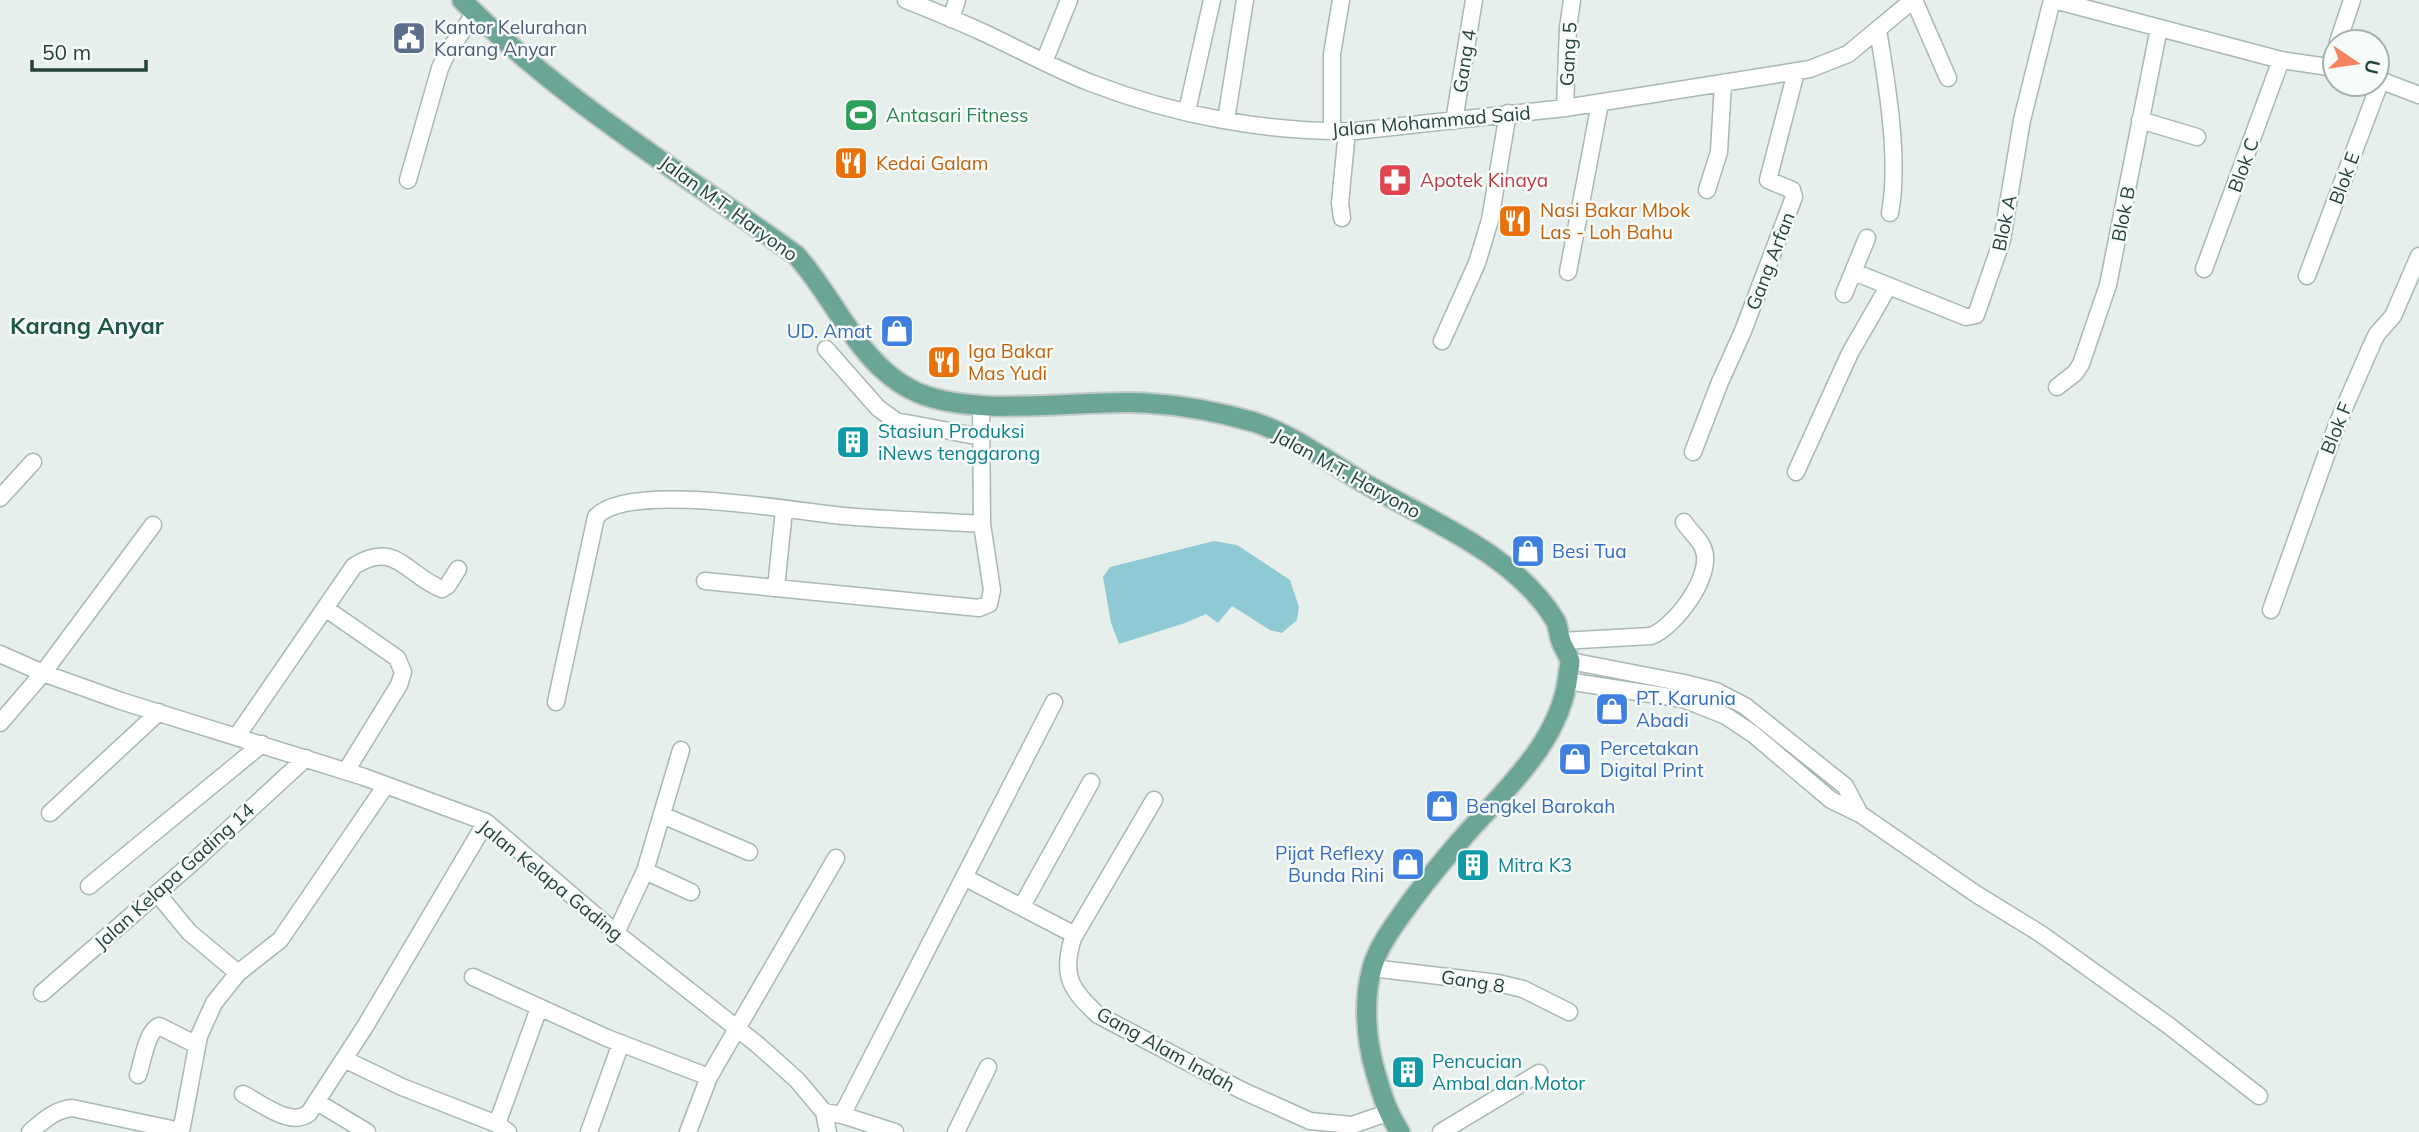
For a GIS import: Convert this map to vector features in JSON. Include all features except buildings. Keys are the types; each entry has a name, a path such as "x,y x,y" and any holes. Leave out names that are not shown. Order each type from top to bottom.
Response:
{"main road":[{"name":"Jalan M.T. Haryono","path":"468,7 577,100 796,255 815,276 864,352 886,373 911,390 939,399 981,406 1142,403 1216,413 1257,423 1290,439 1475,545 1514,574 1537,597 1557,623 1570,661"},
{"path":"1400,1132 1387,1113 1371,1058 1367,1026 1372,968 1386,937 1414,898 1459,841 1526,766 1551,730 1565,698 1570,661"}],"street":[{"name":"Jalan Mohammad Said","path":"906,0 1125,95 1226,120 1292,130 1340,131 1565,108 1796,72 1848,54 1913,0"},
{"path":"951,19 957,0"},
{"path":"1044,62 1069,0"},
{"path":"1187,111 1212,0"},
{"path":"1226,120 1245,0"},
{"path":"1341,0 1332,54 1340,131 1342,218"},
{"name":"Gang 4","path":"1454,121 1474,0"},
{"name":"Gang 5","path":"1565,108 1568,28 1572,0"},
{"path":"1913,0 1948,78"},
{"path":"2053,0 2281,60 2321,65"},
{"name":"Blok A","path":"1854,272 1966,317 1978,312 2002,240 2022,120 2053,0"},
{"path":"2343,28 2352,0"},
{"path":"408,180 440,68 468,7"},
{"name":"Blok B","path":"2057,387 2075,373 2081,363 2108,285 2159,28"},
{"path":"1878,30 1884,63 1895,187 1890,213"},
{"name":"Blok C","path":"2204,269 2281,60"},
{"name":"Gang Arfan","path":"1693,452 1720,382 1744,331 1794,197 1792,190 1768,180 1796,72"},
{"path":"1707,190 1719,152 1723,83"},
{"path":"2391,84 2419,95"},
{"name":"Blok E","path":"2307,276 2372,98"},
{"path":"1568,272 1600,103"},
{"path":"1442,341 1477,263 1498,183 1508,113"},
{"path":"2140,120 2197,137"},
{"path":"1844,294 1867,238"},
{"name":"Blok F","path":"2271,610 2338,422 2373,342 2393,316 2419,256"},
{"path":"1796,472 1850,354 1888,287"},
{"path":"827,349 878,408 896,421 981,437"},
{"path":"705,581 979,608 989,604 992,590 982,524 981,406"},
{"path":"0,498 33,462"},
{"path":"556,702 596,517 602,509 633,501 722,501 784,510 982,524"},
{"path":"776,588 784,510"},
{"path":"1561,641 1651,636 1663,631 1684,608 1698,584 1706,562 1703,546 1690,533 1684,522"},
{"path":"0,723 43,673 153,525"},
{"path":"237,736 354,566 379,555 394,558 442,589 448,585 458,569"},
{"path":"325,608 397,658 403,672 400,685 346,771"},
{"name":"Jalan Kelapa Gading","path":"0,654 43,673 346,771 486,822 616,933 758,1045 797,1080 824,1112"},
{"path":"1570,661 1705,688 1745,706 1845,786 1860,814"},
{"path":"1567,681 1684,699 1712,709 1753,734 1831,800 1860,814 1976,894 2041,934 2168,1025 2259,1096"},
{"path":"842,1115 1054,702"},
{"path":"50,813 159,712"},
{"path":"89,886 262,744"},
{"path":"616,933 645,871 681,750"},
{"name":"Jalan Kelapa Gading 14","path":"42,993 306,758"},
{"path":"1023,906 1091,782"},
{"path":"30,1132 61,1109 72,1108 181,1131 199,1036 214,1003 238,973 280,940 386,785"},
{"name":"Gang Alam Indah","path":"1154,800 1075,935 1067,957 1069,980 1080,998 1098,1016 1241,1090 1310,1121 1352,1125 1387,1113"},
{"path":"662,815 749,852"},
{"path":"243,1094 290,1118 306,1116 344,1059 486,822"},
{"path":"688,1132 709,1077 836,858"},
{"path":"645,871 691,892"},
{"path":"964,877 1075,935"},
{"path":"157,893 190,932 238,973"},
{"name":"Gang 8","path":"1372,968 1510,986 1523,989 1569,1012"},
{"path":"473,977 538,1008 709,1077"},
{"path":"344,1059 495,1127 538,1008"},
{"path":"138,1075 151,1033 156,1027 159,1026 197,1045"},
{"path":"589,1132 621,1043"},
{"path":"956,1132 988,1067"},
{"path":"1440,1132 1539,1073"},
{"path":"317,1102 367,1132"},
{"path":"828,1132 824,1112 895,1132"}],"water":[{"path":"1214,541 1237,545 1290,580 1299,607 1297,620 1282,633 1270,630 1232,606 1218,623 1206,614 1119,644 1111,623 1103,577 1110,567"}],"place":[{"name":"Kantor Kelurahan Karang Anyar","path":"409,38"},
{"name":"Antasari Fitness","path":"861,115"},
{"name":"Kedai Galam","path":"851,163"},
{"name":"Apotek Kinaya","path":"1395,180"},
{"name":"Nasi Bakar Mbok Las - Loh Bahu","path":"1515,221"},
{"name":"UD. Amat","path":"897,331"},
{"name":"Iga Bakar Mas Yudi","path":"944,362"},
{"name":"Stasiun Produksi iNews tenggarong","path":"853,442"},
{"name":"Besi Tua","path":"1528,551"},
{"name":"PT. Karunia Abadi","path":"1612,709"},
{"name":"Percetakan Digital Print","path":"1575,759"},
{"name":"Bengkel Barokah","path":"1442,806"},
{"name":"Pijat Reflexy Bunda Rini","path":"1408,864"},
{"name":"Mitra K3","path":"1473,865"},
{"name":"Pencucian Ambal dan Motor","path":"1408,1072"}],"district":[{"name":"Karang Anyar","path":"87,326"}]}
